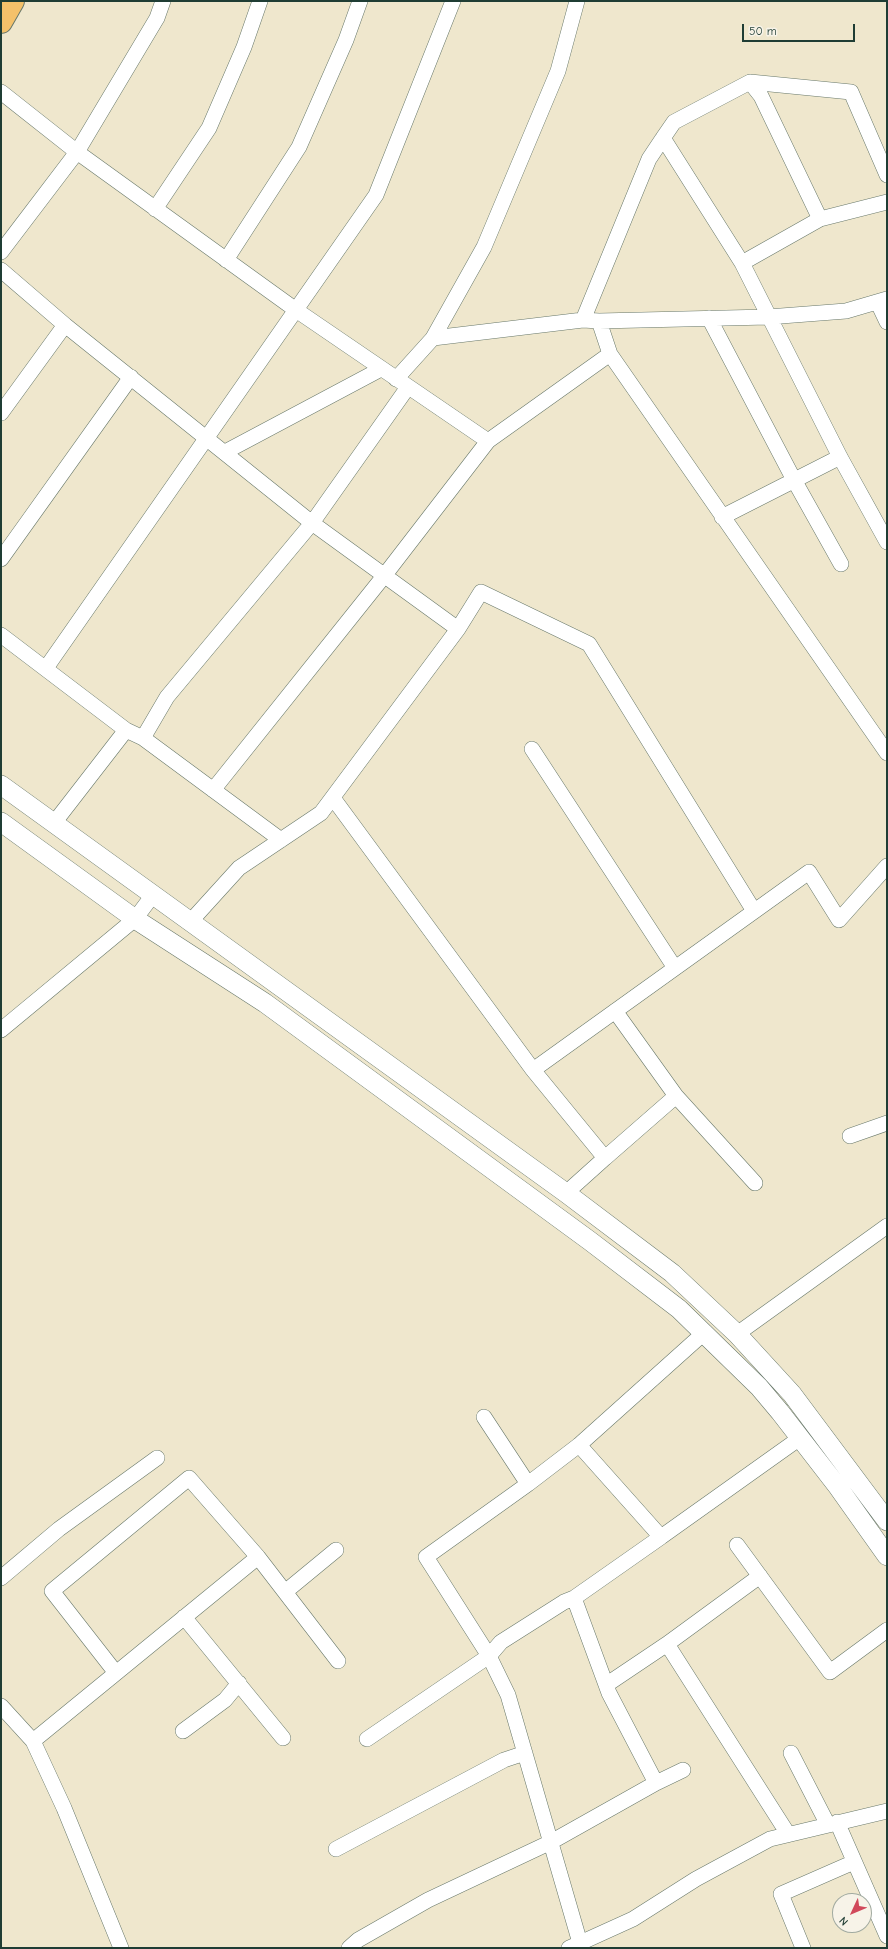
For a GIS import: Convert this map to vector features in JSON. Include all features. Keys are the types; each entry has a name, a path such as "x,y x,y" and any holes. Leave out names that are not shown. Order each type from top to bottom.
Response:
{"main road":[{"path":"1,22 13,1"}],"street":[{"path":"1,252 77,152 157,18 163,1"},
{"path":"156,209 209,128 244,47 260,1"},
{"path":"226,260 299,147 346,40 360,1"},
{"path":"46,668 376,195 453,1"},
{"path":"143,738 167,697 312,523 402,383 433,338 484,247 558,71 577,1"},
{"path":"583,320 649,159 674,122 750,82 851,92 887,175"},
{"path":"750,82 761,96 820,218"},
{"path":"1,92 77,152 226,260 381,370 488,441"},
{"path":"663,138 742,263 840,457 887,542"},
{"path":"742,263 820,218 887,202"},
{"path":"1,270 65,325 208,437 312,523 458,629"},
{"path":"433,338 583,320 599,321 768,317 846,311 883,302 887,322"},
{"path":"709,318 794,480 841,564"},
{"path":"599,321 610,354 887,753"},
{"path":"1,413 65,325"},
{"path":"213,790 384,576 488,441 610,354"},
{"path":"225,452 381,370"},
{"path":"1,559 131,377"},
{"path":"722,517 840,457"},
{"path":"190,922 239,868 321,813 458,629 481,592 589,644 754,911"},
{"path":"1,634 126,730 143,738 281,840"},
{"path":"54,823 126,730"},
{"path":"532,749 674,968"},
{"path":"1,785 566,1193 672,1273 737,1334 792,1394 887,1521"},
{"path":"333,798 533,1070 605,1158"},
{"path":"1,822 135,919 265,1003 590,1241 679,1309 705,1332 759,1387 800,1438 887,1556"},
{"path":"533,1070 809,872 839,920 887,866"},
{"path":"1,1030 135,919 153,895"},
{"path":"615,1010 676,1096 755,1183"},
{"path":"566,1193 676,1096"},
{"path":"850,1136 887,1123"},
{"path":"737,1334 887,1226"},
{"path":"705,1332 579,1445 528,1484 426,1557 489,1656 508,1695 551,1842 575,1946 633,1918 696,1879 758,1845 788,1834 887,1811"},
{"path":"484,1417 528,1484"},
{"path":"367,1739 489,1656 501,1642 564,1602 574,1598 800,1438"},
{"path":"579,1445 661,1537"},
{"path":"1,1578 59,1529 157,1458"},
{"path":"116,1673 52,1591 189,1478 258,1557 338,1661"},
{"path":"737,1545 830,1672 887,1630"},
{"path":"285,1592 336,1550"},
{"path":"33,1741 258,1557"},
{"path":"606,1685 667,1644 760,1576"},
{"path":"574,1598 606,1685 656,1783"},
{"path":"184,1617 283,1738"},
{"path":"667,1644 788,1834"},
{"path":"183,1731 225,1700 239,1683"},
{"path":"1,1706 33,1741 64,1808 121,1948"},
{"path":"336,1849 504,1760 525,1753"},
{"path":"791,1753 854,1862 887,1936"},
{"path":"349,1948 358,1940 428,1900 551,1842 656,1783 683,1770"},
{"path":"803,1948 781,1894 854,1862"}]}
